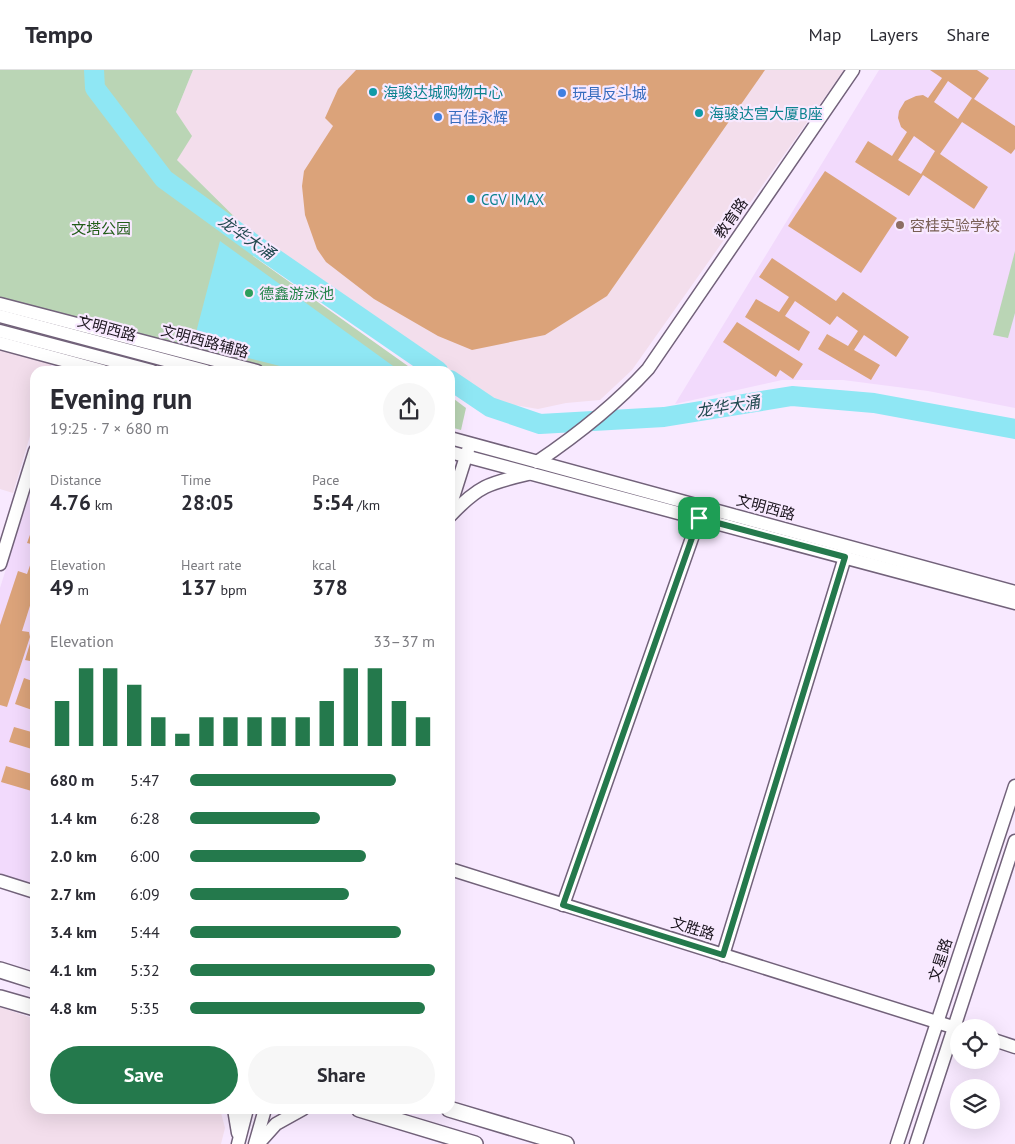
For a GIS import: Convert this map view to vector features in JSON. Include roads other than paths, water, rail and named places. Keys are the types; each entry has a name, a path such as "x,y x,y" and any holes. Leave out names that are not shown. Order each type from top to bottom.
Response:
{"main road":[{"path":"0,970 30,979"},
{"path":"0,998 30,1007"},
{"path":"455,1111 566,1144"},
{"path":"376,1114 476,1144"}],"street":[{"name":"教育路","path":"534,468 573,438 648,369 853,70"},
{"name":"文明西路辅路","path":"0,304 238,366"},
{"name":"文明西路","path":"0,316 187,366"},
{"name":"文明西路","path":"0,331 64,360 112,366"},
{"path":"0,344 85,366"},
{"name":"文明西路","path":"455,438 534,468 699,518 845,557 1011,595"},
{"path":"455,491 470,443"},
{"name":"文明西路","path":"455,455 534,468 1011,595"},
{"path":"0,564 30,467"},
{"path":"455,511 468,497 489,484 534,468"},
{"path":"563,905 699,518"},
{"path":"723,955 845,557"},
{"path":"1011,595 1015,608"},
{"name":"文星路","path":"896,1144 1015,786"},
{"path":"959,1019 1015,841"},
{"name":"文胜路","path":"455,871 950,1026"},
{"path":"0,881 30,890"},
{"path":"1000,1042 1015,1047"},
{"path":"916,1144 950,1045"},
{"path":"235,1114 239,1143"},
{"path":"239,1143 246,1114"},
{"path":"257,1144 264,1114"},
{"path":"257,1144 276,1124 294,1114"}],"water":[{"name":"德鑫游泳池","path":"220,241 393,366 280,366 193,344"}],"waterway":[{"name":"龙华大涌","path":"94,70 95,88 164,179 255,245 431,366"},
{"name":"龙华大涌","path":"455,383 490,407 540,424 664,417 792,396 874,403 1015,429"}],"place":[{"name":"海骏达城购物中心","path":"373,92"},
{"name":"玩具反斗城","path":"562,93"},
{"name":"海骏达宫大厦B座","path":"699,113"},
{"name":"百佳永辉","path":"438,117"},
{"name":"CGV IMAX","path":"471,199"},
{"name":"容桂实验学校","path":"900,225"},
{"name":"德鑫游泳池","path":"249,293"}],"park label":[{"name":"文塔公园","path":"101,228"}]}
